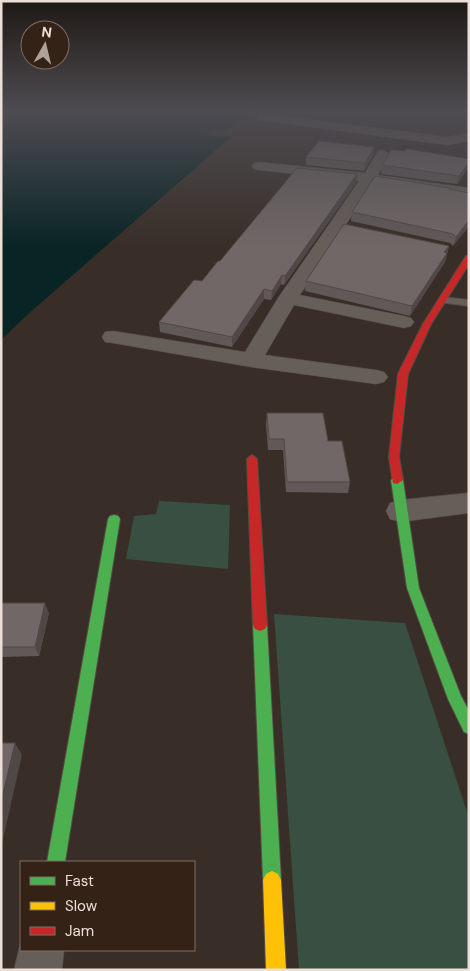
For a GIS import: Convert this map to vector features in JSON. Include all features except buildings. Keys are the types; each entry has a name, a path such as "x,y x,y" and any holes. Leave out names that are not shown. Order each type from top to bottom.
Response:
{"main road":[{"path":"469,258 428,324 403,376 394,457 400,512 413,588 455,699 469,726"},
{"path":"252,459 276,970"},
{"path":"56,861 114,519"}],"street":[{"path":"251,360 288,298 382,156"},
{"path":"260,166 369,178 469,193"},
{"path":"338,225 358,230"},
{"path":"288,298 404,322"},
{"path":"113,337 251,360 376,377"},
{"path":"400,512 469,503"},
{"path":"38,970 41,951"}],"lane":[{"path":"443,300 469,303"}],"green space":[{"path":"159,501 230,505 228,569 126,559 134,516 156,514"},
{"path":"274,614 405,623 469,818 469,970 299,970"}],"water":[{"path":"1,156 209,156 27,315 1,340"}],"traffic: fast":[{"path":"397,480 413,588 455,699 469,727"},
{"path":"56,861 114,519"},
{"path":"260,625 272,880"}],"traffic: slow":[{"path":"272,880 276,970"}],"traffic: jam":[{"path":"397,480 394,457 403,374 427,324 469,258"},
{"path":"252,459 260,625"}]}
